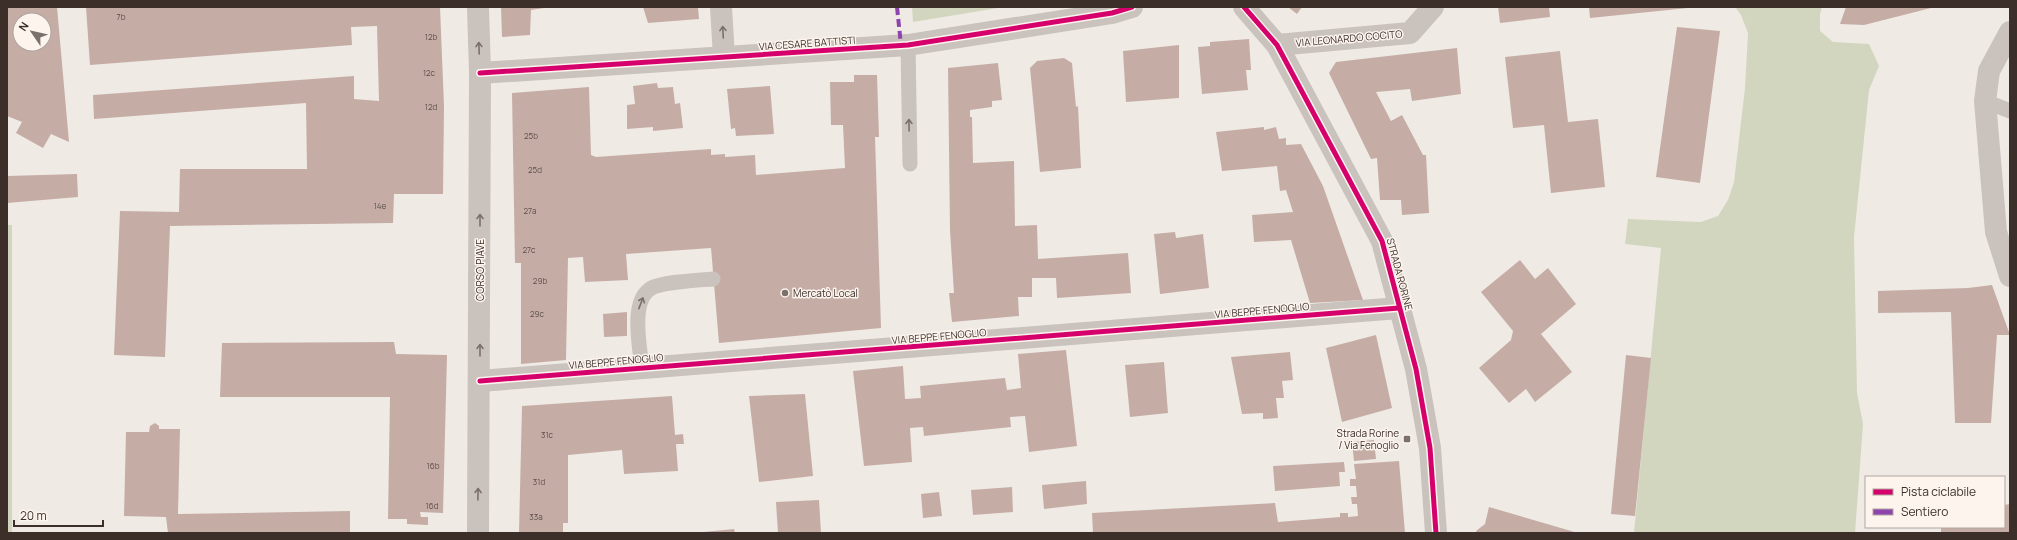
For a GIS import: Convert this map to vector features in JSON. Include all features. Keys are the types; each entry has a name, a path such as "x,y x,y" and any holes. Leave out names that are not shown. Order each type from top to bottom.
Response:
{"street":[{"name":"CORSO PIAVE","path":"478,7 480,73 480,381 478,533"},
{"path":"721,7 724,57"},
{"name":"VIA CESARE BATTISTI","path":"480,73 905,45 1112,13 1132,7"},
{"name":"STRADA RORINE","path":"1244,7 1277,45 1382,241 1416,369 1430,448 1436,533"},
{"name":"VIA LEONARDO COCITO","path":"1277,45 1410,33 1433,7"},
{"path":"2010,32 1989,71 1985,101 1996,232 2010,276"},
{"name":"VIA BEPPE FENOGLIO","path":"480,381 1399,308"}],"lane":[{"path":"905,45 910,164"},
{"path":"1985,101 2010,111"},
{"path":"642,368 638,313 645,294 656,287 713,279"}],"green space":[{"path":"912,7 1004,7 913,22"},
{"path":"1735,7 1822,7 1820,14 1820,31 1833,42 1869,44 1879,66 1869,90 1854,237 1857,393 1863,424 1855,533 1634,533 1661,248 1625,244 1628,219 1701,222 1718,216 1728,200 1734,182 1745,88 1748,33 1741,15"},
{"path":"7,225 12,225 12,533 7,533"}],"building":[{"path":"7,7 57,7 69,142 51,134 43,148 16,133 22,122 7,116"},
{"path":"86,7 440,7 444,106 443,194 394,194 393,223 170,226 165,357 114,355 120,211 179,212 180,169 307,169 306,103 94,119 93,95 354,76 354,99 379,101 377,26 351,27 352,45 90,65"},
{"path":"501,7 544,8 531,10 530,35 502,37"},
{"path":"643,7 698,7 699,19 648,23"},
{"path":"1288,7 1302,7 1297,14"},
{"path":"1498,7 1549,7 1550,17 1500,23"},
{"path":"1589,7 1688,7 1688,8 1590,18"},
{"path":"1846,7 1931,8 1864,25 1840,24"},
{"path":"1677,27 1720,31 1700,183 1656,177"},
{"path":"1249,39 1251,70 1246,70 1248,90 1202,94 1198,47 1210,46 1210,42"},
{"path":"1179,45 1179,98 1126,102 1123,51"},
{"path":"1457,48 1461,94 1412,101 1410,89 1376,92 1391,121 1402,115 1423,155 1426,155 1429,213 1402,215 1401,200 1380,200 1377,158 1371,159 1329,73 1336,62"},
{"path":"1560,51 1568,122 1598,119 1605,187 1551,193 1544,125 1513,128 1505,57"},
{"path":"1064,58 1072,63 1076,107 1078,106 1081,168 1040,172 1030,68 1037,61"},
{"path":"998,63 1002,100 992,101 992,107 970,110 970,117 972,117 973,163 1014,161 1015,226 1037,225 1038,259 1128,253 1131,293 1057,298 1056,278 1032,278 1032,297 1018,297 1019,316 952,322 949,293 954,293 950,230 948,68"},
{"path":"854,75 877,75 879,137 875,137 881,328 719,343 711,248 626,254 628,280 585,282 583,257 568,258 566,360 521,364 521,263 515,263 512,93 589,87 591,155 596,157 711,149 711,155 725,154 725,157 755,155 756,175 845,168 843,125 831,125 830,82 854,82"},
{"path":"657,83 658,88 673,87 675,104 680,103 683,128 653,131 653,127 627,129 627,105 635,104 633,86"},
{"path":"770,86 774,134 736,136 735,128 731,129 727,89"},
{"path":"1264,127 1264,130 1276,127 1279,139 1286,138 1286,145 1301,144 1323,186 1363,300 1310,303 1291,240 1254,242 1252,215 1293,212 1286,190 1280,191 1277,166 1222,171 1216,132"},
{"path":"77,174 78,197 7,203 7,176"},
{"path":"1175,232 1176,238 1203,234 1209,288 1160,294 1154,234"},
{"path":"1520,260 1535,279 1548,268 1576,304 1541,334 1572,372 1535,402 1526,389 1509,403 1479,368 1511,340 1513,331 1481,292"},
{"path":"1992,285 2010,335 1997,335 1991,423 1955,423 1951,312 1878,313 1878,291 1968,288"},
{"path":"627,312 627,336 604,337 603,314"},
{"path":"1376,335 1392,408 1342,422 1326,348"},
{"path":"394,342 396,354 447,355 443,513 420,512 421,517 428,517 428,525 407,524 407,519 388,519 390,397 220,397 222,343"},
{"path":"1066,350 1077,446 1029,452 1025,416 1010,417 1011,427 924,436 923,427 910,428 912,462 864,466 853,371 903,366 905,399 921,398 920,386 1005,378 1007,390 1021,388 1018,354"},
{"path":"1290,352 1293,380 1282,381 1284,398 1276,398 1278,418 1263,419 1263,413 1242,414 1231,357"},
{"path":"1626,355 1651,358 1635,516 1611,514"},
{"path":"1164,362 1168,413 1130,417 1125,365"},
{"path":"805,394 813,476 759,482 749,396"},
{"path":"672,396 675,435 683,434 684,444 676,444 678,471 624,474 622,450 568,455 568,523 563,523 563,533 519,533 522,406"},
{"path":"155,423 159,426 159,429 180,429 178,514 350,511 350,533 168,533 166,517 124,516 126,432 149,432 150,426"},
{"path":"1374,440 1376,459 1354,461 1352,442"},
{"path":"1399,461 1405,533 1093,533 1092,513 1275,503 1278,522 1340,517 1340,513 1348,513 1348,517 1358,516 1357,504 1352,504 1351,497 1357,497 1356,486 1350,486 1350,479 1356,479 1354,464"},
{"path":"1344,462 1345,472 1339,472 1340,486 1275,491 1273,466"},
{"path":"1086,481 1087,504 1044,509 1042,485"},
{"path":"1012,487 1013,512 973,515 971,490"},
{"path":"939,492 942,516 923,518 921,494"},
{"path":"819,500 821,533 778,533 776,502"},
{"path":"2010,504 2010,533 1941,533 1941,528 2005,528 2005,505"},
{"path":"1489,507 1578,533 1477,533 1476,531 1485,524"},
{"path":"734,529 735,533 703,533 703,532"}],"marked path":[{"path":"897,7 901,45"}],"cycle path":[{"path":"480,73 908,45 1112,13 1132,7"},
{"path":"1244,7 1277,45 1382,241 1416,369 1430,448 1436,533"},
{"path":"480,381 1399,308"}],"place":[{"name":"Mercatò Local","path":"785,293"},
{"name":"Strada Rorine / Via Fenoglio","path":"1407,439"}]}
